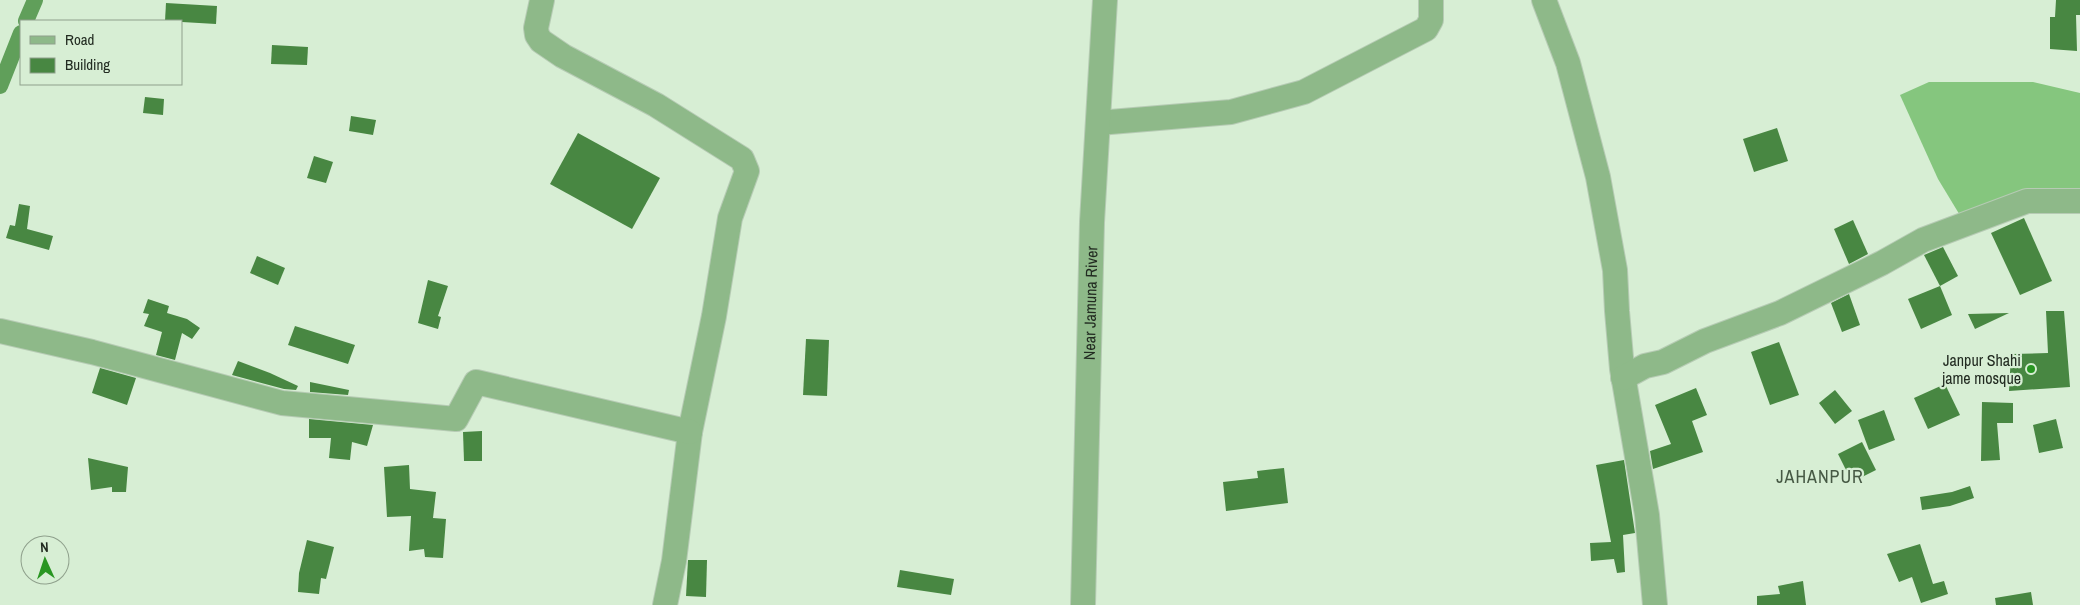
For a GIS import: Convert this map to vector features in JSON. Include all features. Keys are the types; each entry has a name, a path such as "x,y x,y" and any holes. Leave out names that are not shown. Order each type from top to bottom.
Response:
{"street":[{"path":"542,0 536,28 537,35 541,41 563,56 656,105 742,159 746,167 747,176 730,218 714,316 690,432 674,562 665,605"},
{"name":"Near Jamuna River","path":"1083,605 1092,222 1105,0"},
{"path":"1098,124 1231,112 1304,92 1426,29 1431,20 1431,0"},
{"path":"1544,0 1568,63 1598,177 1615,270 1624,378 1647,515 1655,605"},
{"path":"1624,378 1646,366 1663,362 1705,341 1780,313 1882,263 1923,240 2027,201 2080,201"},
{"path":"0,330 92,352 282,403 456,419 476,382 690,432"}],"green space":[{"path":"1929,82 2033,82 2080,93 2080,202 1961,217 1938,179 1900,95"}],"building":[{"path":"2056,0 2080,0 2080,15 2076,15 2077,51 2050,49 2050,17 2055,17"},
{"path":"166,3 217,6 216,24 165,20"},
{"path":"272,45 308,47 307,65 271,64"},
{"path":"145,97 164,99 163,115 143,113"},
{"path":"351,116 376,120 373,135 349,131"},
{"path":"1777,128 1788,161 1754,172 1743,139"},
{"path":"578,133 660,178 632,229 550,184"},
{"path":"314,156 333,162 326,183 307,178"},
{"path":"19,204 30,206 27,229 53,236 49,250 6,238 10,225 15,226"},
{"path":"2024,218 2052,281 2020,295 1991,233"},
{"path":"1853,220 1868,254 1849,264 1834,229"},
{"path":"1943,247 1958,276 1940,286 1924,255"},
{"path":"257,256 285,268 278,285 250,273"},
{"path":"428,280 448,286 438,316 441,317 438,329 418,323"},
{"path":"1940,286 1952,315 1921,329 1908,299"},
{"path":"1849,294 1860,325 1842,332 1831,303"},
{"path":"148,299 169,306 167,313 187,319 200,328 192,339 182,333 175,360 156,355 162,332 144,326 149,314 143,313"},
{"path":"2046,311 2064,311 2070,387 2009,391 2011,354 2048,353"},
{"path":"2009,313 1975,329 1968,314"},
{"path":"295,326 355,345 348,364 288,345"},
{"path":"806,339 829,340 827,396 803,395"},
{"path":"1779,342 1799,395 1770,405 1751,352"},
{"path":"238,361 298,386 296,390 284,389 232,375"},
{"path":"100,368 136,378 127,405 92,393"},
{"path":"310,382 349,390 348,395 310,392"},
{"path":"1945,384 1960,415 1928,429 1914,398"},
{"path":"1696,388 1707,415 1692,421 1703,452 1653,469 1650,451 1671,444 1655,405"},
{"path":"1835,390 1852,411 1835,424 1819,403"},
{"path":"1982,402 2013,403 2013,423 1997,423 2000,460 1981,461"},
{"path":"1884,410 1895,440 1869,450 1858,420"},
{"path":"309,419 373,425 367,446 352,442 350,460 329,458 331,438 309,438"},
{"path":"2056,419 2063,448 2039,453 2033,425"},
{"path":"482,431 482,461 464,461 463,432"},
{"path":"1862,442 1876,470 1852,482 1838,454"},
{"path":"88,458 128,467 126,492 112,492 112,487 91,490"},
{"path":"1624,460 1635,533 1623,535 1625,572 1617,573 1614,559 1591,561 1590,543 1611,542 1596,465"},
{"path":"409,465 410,489 436,492 433,518 446,519 443,558 425,557 424,549 409,551 411,516 387,517 384,467"},
{"path":"1284,468 1288,503 1226,511 1223,482 1258,478 1257,471"},
{"path":"1970,486 1974,498 1950,506 1922,510 1920,497 1952,492"},
{"path":"307,540 334,547 326,579 321,578 319,594 298,592 299,573"},
{"path":"1920,544 1933,584 1944,581 1948,594 1921,603 1912,577 1899,582 1887,554"},
{"path":"688,560 707,560 706,597 686,596"},
{"path":"900,570 954,579 951,595 897,587"},
{"path":"1803,581 1806,605 1757,605 1757,596 1780,594 1778,586"},
{"path":"2031,592 2033,605 1996,605 1995,598"}],"waterway":[{"path":"26,20 35,0"},
{"path":"0,86 20,36"}],"place":[{"name":"Janpur Shahi jame mosque","path":"2031,369"}],"district":[{"name":"JAHANPUR","path":"1820,476"}]}
